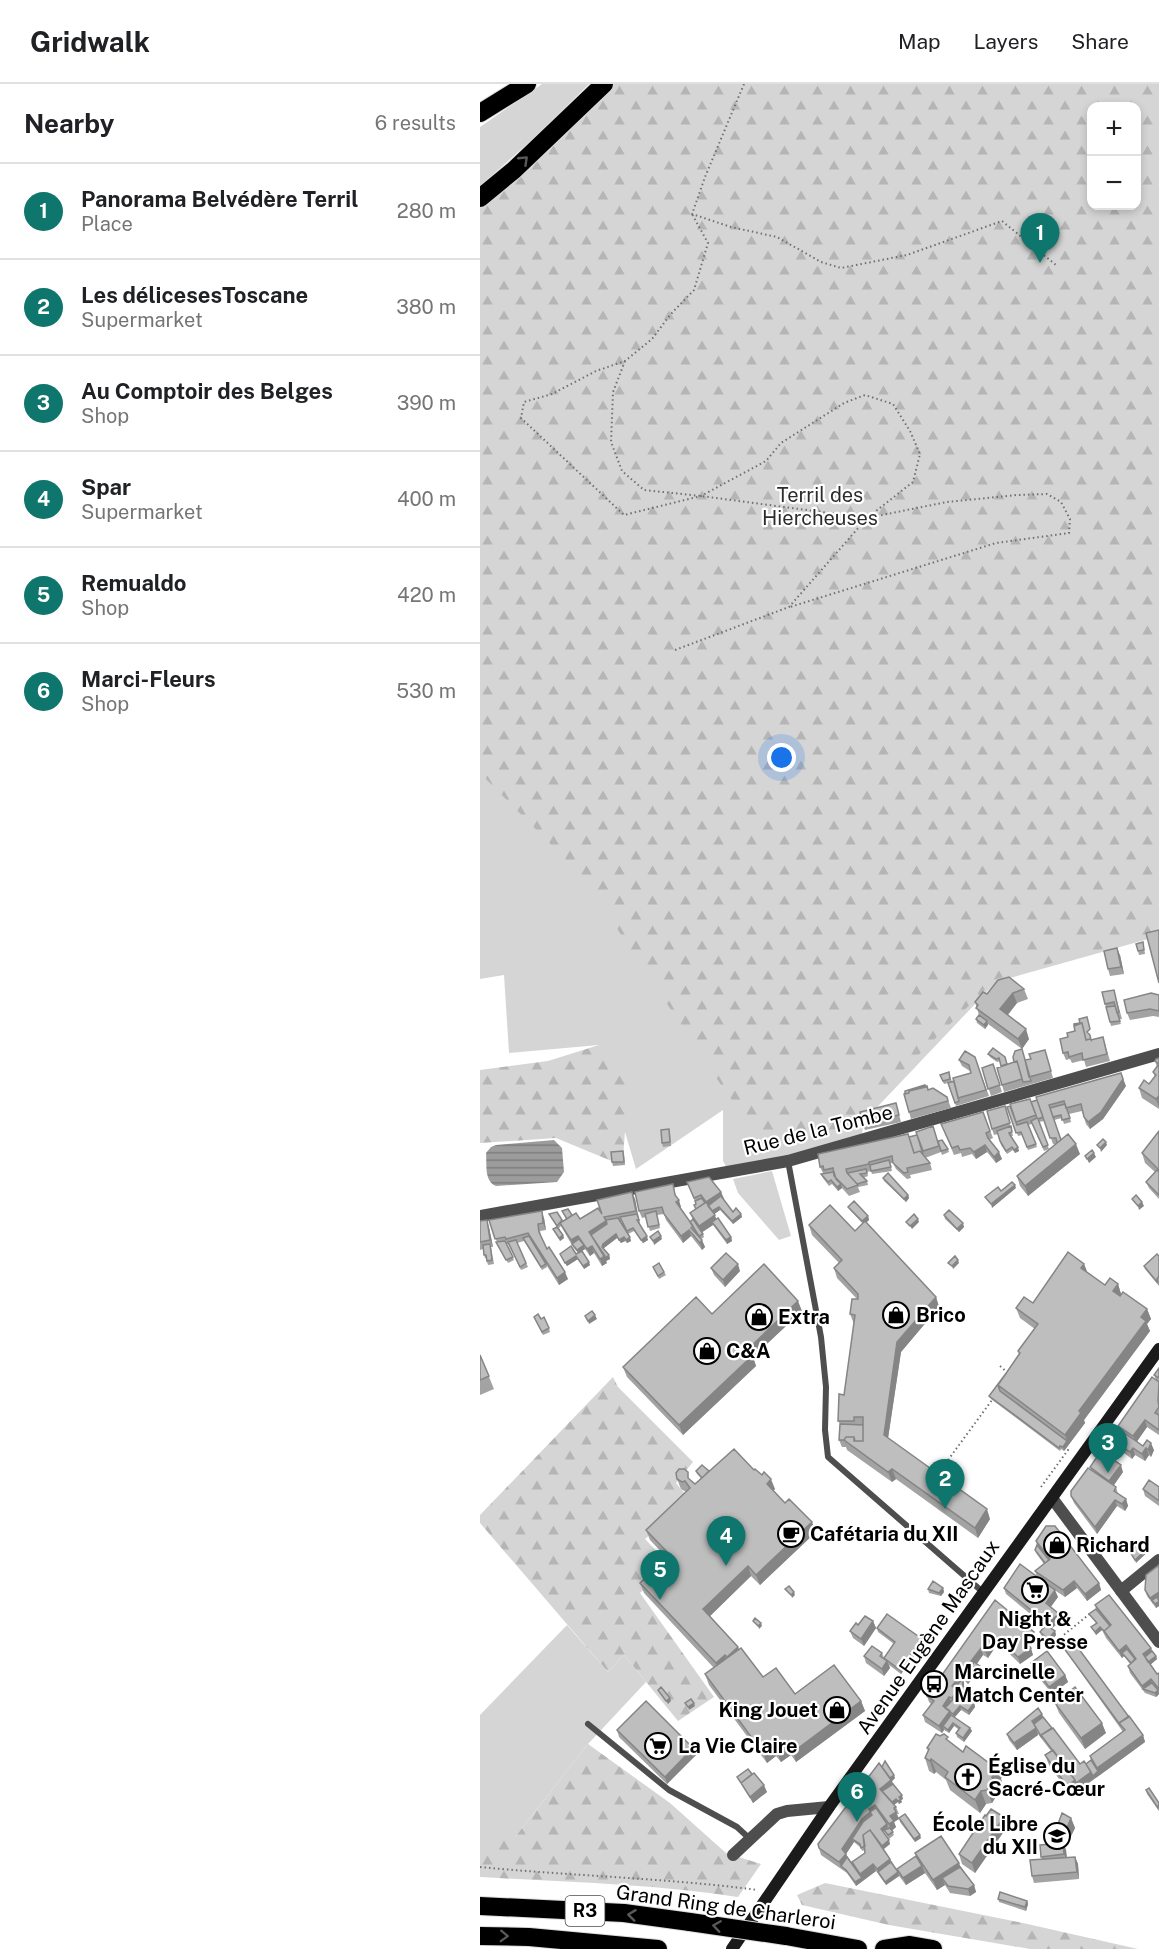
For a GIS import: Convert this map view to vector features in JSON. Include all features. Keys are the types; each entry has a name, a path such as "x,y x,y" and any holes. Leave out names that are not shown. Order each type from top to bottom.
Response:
{"highway":[{"path":"480,113 527,84"},
{"path":"480,198 514,170 604,84"},
{"name":"Grand Ring de Charleroi","path":"480,1906 624,1913 786,1936 858,1949"},
{"name":"R3","path":"480,1936 529,1937 658,1949"},
{"path":"884,1949 910,1945 933,1949"}],"main road":[{"name":"Avenue Eugène Mascaux","path":"732,1949 829,1807 1159,1349"}],"street":[{"name":"Rue de la Tombe","path":"480,1216 788,1161 1159,1054"},
{"path":"1052,1498 1159,1641"},
{"path":"1121,1591 1159,1560"},
{"path":"733,1855 777,1814 829,1807"}],"lane":[{"path":"788,1161 821,1337 826,1387 825,1430 828,1457 984,1593"},
{"path":"588,1724 669,1790 737,1827 750,1839"}],"path":[{"path":"744,84 692,214 708,243 694,290 670,315 652,339 625,361 596,371 552,394 524,402 521,418 624,515 700,495 766,461 781,443 844,403 865,394 893,405 910,431 920,454 913,482 867,518 789,607"},
{"path":"692,214 731,227 777,237 821,262 841,268 906,255 1002,221 1056,265"},
{"path":"625,361 613,392 611,442 622,471 644,490 700,495 867,518 947,502 1047,494 1061,502 1070,519 1069,533 996,543 789,607 675,650"},
{"path":"1000,1366 1008,1373"},
{"path":"948,1460 994,1398"},
{"path":"1041,1487 1068,1450 1065,1449"},
{"path":"1050,1646 1095,1610"},
{"path":"480,1867 568,1875 704,1882 770,1891"}],"green space":[{"path":"542,84 589,84 480,186 480,127"},
{"name":"Terril des Hiercheuses","path":"604,84 1159,84 1159,933 996,979 842,1130 774,1141 729,1097 582,876 480,773 480,198"},
{"path":"480,771 1159,936 996,982 864,1121 861,1140 729,1172 723,1161 723,1110 636,1169 599,1045 509,1053 504,975 480,979"},
{"path":"599,1045 629,1074 623,1159 614,1162 556,1138 480,1143 480,1070 548,1061"},
{"path":"772,1171 791,1236 779,1240 738,1193 733,1179"},
{"path":"613,1377 618,1387 693,1462 676,1483 691,1501 645,1539 671,1566 640,1593 714,1697 678,1721 624,1655 608,1672 480,1523 480,1515"},
{"path":"567,1625 608,1672 624,1655 646,1682 588,1744 515,1837 480,1837 480,1715"},
{"path":"588,1744 670,1803 726,1853 761,1864 738,1897 642,1886 480,1877 480,1837 515,1837"},
{"path":"825,1883 1138,1949 1030,1949 889,1925 802,1905 797,1895"}],"shaded area":[{"path":"554,1140 562,1148 564,1172 557,1182 496,1186 492,1184 487,1172 486,1153 491,1147"}],"building":[{"path":"1159,930 1159,983 1146,933"},
{"path":"1143,942 1144,950 1138,951 1136,944"},
{"path":"1117,948 1121,967 1108,969 1104,951"},
{"path":"1009,977 1024,989 1013,993 1000,1009 1026,1029 1018,1039 976,1008 978,1005 975,1002 983,992 987,994 998,980"},
{"path":"1114,990 1119,1012 1117,1013 1114,1002 1105,1004 1102,992"},
{"path":"1151,993 1159,995 1159,1011 1150,1009 1127,1013 1124,1000"},
{"path":"1115,1006 1120,1021 1110,1022 1106,1007"},
{"path":"979,1015 987,1021 984,1025 976,1019"},
{"path":"1087,1017 1090,1029 1087,1032 1091,1040 1086,1040 1082,1023 1074,1025 1080,1023 1079,1019"},
{"path":"1082,1023 1086,1040 1103,1037 1107,1054 1083,1060 1082,1053 1069,1057 1068,1052 1063,1053 1060,1039 1068,1037 1067,1033 1075,1031 1074,1026"},
{"path":"993,1048 1005,1057 1007,1064 1001,1066 999,1058 996,1059 988,1054"},
{"path":"1022,1049 1031,1081 1023,1082 1017,1061 1014,1062 1015,1051"},
{"path":"1045,1050 1051,1071 1029,1077 1025,1060 1031,1059 1029,1054"},
{"path":"965,1051 975,1057 986,1090 958,1098 953,1078 971,1073 969,1065 959,1060"},
{"path":"1017,1061 1022,1079 1002,1085 997,1068"},
{"path":"993,1064 1000,1085 988,1089 982,1068"},
{"path":"1159,1064 1159,1099 1158,1097 1156,1099 1139,1088 1144,1080 1149,1084 1156,1075 1153,1072"},
{"path":"949,1072 950,1079 943,1081 940,1075"},
{"path":"1121,1073 1123,1079 1101,1112 1088,1122 1084,1117 1081,1104 1066,1108 1064,1101 1049,1105 1061,1140 1057,1143 1056,1138 1050,1138 1036,1097"},
{"path":"954,1081 959,1101 955,1103 948,1083"},
{"path":"925,1085 926,1087 905,1094 905,1091"},
{"path":"927,1086 928,1090 933,1088 947,1097 948,1101 909,1112 904,1094"},
{"path":"1030,1099 1036,1115 1016,1122 1010,1104"},
{"path":"1037,1100 1043,1117 1038,1119 1048,1145 1043,1147 1031,1121 1037,1118 1031,1102"},
{"path":"896,1103 899,1115 862,1123 860,1112"},
{"path":"1065,1104 1070,1118 1062,1120 1061,1115 1053,1117 1050,1108"},
{"path":"1005,1106 1010,1123 992,1129 987,1111"},
{"path":"1010,1106 1017,1125 1027,1122 1036,1144 1027,1147 1021,1132 1016,1133 1007,1107"},
{"path":"983,1112 990,1131 986,1133 988,1138 999,1152 994,1157 985,1145 974,1152 970,1148 960,1150 958,1146 952,1148 941,1124"},
{"path":"933,1126 939,1146 923,1151 916,1132"},
{"path":"1011,1126 1012,1132 1009,1133 1018,1147 1014,1150 1012,1147 1006,1151 997,1131"},
{"path":"669,1129 670,1142 662,1143 661,1130"},
{"path":"1159,1131 1159,1170 1142,1153"},
{"path":"908,1134 914,1153 920,1151 930,1163 907,1168 908,1172 904,1173 893,1163 892,1156 846,1169 858,1185 847,1189 834,1176 833,1168 824,1170 823,1166 820,1167 818,1154"},
{"path":"1068,1134 1076,1144 1025,1186 1017,1176"},
{"path":"917,1135 923,1154 920,1151 914,1153 909,1137"},
{"path":"1103,1139 1106,1142 1100,1148 1097,1145"},
{"path":"942,1140 948,1149 941,1151 938,1141"},
{"path":"1092,1150 1094,1153 1087,1159 1085,1156"},
{"path":"623,1151 624,1162 612,1162 611,1152"},
{"path":"889,1160 891,1167 871,1171 870,1165"},
{"path":"866,1169 867,1173 860,1174 867,1181 857,1184 848,1174 848,1173"},
{"path":"1157,1170 1159,1172 1159,1195 1146,1182"},
{"path":"834,1172 841,1184 837,1187 821,1174"},
{"path":"888,1173 908,1195 904,1199 883,1178"},
{"path":"709,1177 721,1192 706,1202 701,1195 694,1198 687,1182"},
{"path":"1012,1182 1015,1185 991,1204 985,1197 998,1187 1001,1191"},
{"path":"673,1184 675,1195 679,1200 676,1202 693,1226 691,1228 702,1240 700,1243 689,1230 681,1236 664,1214 662,1207 639,1211 635,1192"},
{"path":"632,1192 636,1211 604,1217 606,1221 589,1232 605,1256 600,1259 592,1246 587,1249 578,1236 571,1240 560,1223 576,1213 580,1219 598,1208 602,1214 597,1200"},
{"path":"1136,1195 1142,1202 1138,1206 1132,1199"},
{"path":"721,1196 733,1212 736,1208 741,1214 732,1221 719,1207 712,1211 708,1206"},
{"path":"702,1198 705,1203 696,1209 695,1201"},
{"path":"854,1201 868,1216 862,1221 848,1207"},
{"path":"706,1202 715,1215 699,1226 690,1213"},
{"path":"830,1205 855,1231 865,1221 936,1297 897,1342 884,1435 987,1509 975,1528 892,1469 888,1472 844,1440 846,1437 854,1437 854,1441 863,1441 863,1417 854,1417 854,1421 838,1421 839,1394 844,1395 855,1315 850,1314 852,1299 858,1299 858,1294 834,1268 842,1260 809,1225"},
{"path":"568,1209 572,1215 567,1219 562,1211"},
{"path":"949,1210 963,1223 957,1229 944,1215"},
{"path":"542,1211 543,1223 538,1224 539,1232 547,1249 549,1247 565,1272 557,1278 528,1233 506,1239 505,1237 495,1239 489,1220"},
{"path":"656,1211 659,1225 648,1227 645,1214"},
{"path":"557,1212 562,1220 557,1226 549,1214"},
{"path":"637,1214 639,1220 637,1220 647,1236 641,1240 633,1228 627,1231 620,1217"},
{"path":"914,1214 918,1219 910,1226 906,1222"},
{"path":"618,1218 630,1237 626,1240 624,1237 619,1240 616,1234 603,1244 602,1247 609,1255 605,1258 591,1235 607,1224 606,1220"},
{"path":"718,1218 731,1237 726,1240 712,1222"},
{"path":"693,1219 703,1234 699,1236 690,1222"},
{"path":"487,1220 490,1240 480,1242 480,1221"},
{"path":"557,1227 563,1235 559,1238 553,1229"},
{"path":"658,1231 661,1236 653,1241 650,1237"},
{"path":"529,1236 546,1264 541,1267 523,1238"},
{"path":"579,1239 584,1245 577,1250 572,1244"},
{"path":"516,1240 526,1263 520,1267 508,1242"},
{"path":"505,1241 513,1257 506,1260 496,1242"},
{"path":"490,1244 492,1260 487,1261 483,1245"},
{"path":"571,1246 576,1254 582,1251 589,1262 583,1266 576,1256 565,1263 560,1254"},
{"path":"1068,1252 1084,1264 1081,1268 1105,1285 1110,1278 1118,1284 1113,1291 1120,1296 1123,1292 1147,1309 1141,1317 1146,1321 1079,1411 1081,1413 1065,1435 998,1385 1020,1353 1018,1351 1038,1324 1016,1308 1024,1297 1033,1303"},
{"path":"726,1253 738,1264 723,1280 711,1268"},
{"path":"1157,1254 1159,1256 1158,1283 1144,1266"},
{"path":"955,1256 958,1260 952,1266 948,1263"},
{"path":"659,1263 664,1272 658,1276 653,1267"},
{"path":"764,1264 798,1301 747,1350 752,1356 679,1425 623,1367 696,1297 712,1314"},
{"path":"592,1311 595,1315 588,1321 585,1316"},
{"path":"538,1314 541,1319 544,1317 549,1328 542,1332 534,1317"},
{"path":"480,1355 489,1376 480,1380"},
{"path":"1159,1368 1159,1378 1154,1375"},
{"path":"1007,1372 998,1385 1000,1391 1067,1441 1063,1447 1059,1448 989,1396"},
{"path":"1152,1377 1159,1382 1159,1407 1155,1413 1159,1415 1159,1430 1145,1420 1133,1436 1118,1426"},
{"path":"840,1424 863,1425 863,1441 855,1441 854,1437 839,1440"},
{"path":"1116,1427 1143,1446 1147,1440 1151,1443 1148,1450 1146,1448 1142,1454 1133,1448 1130,1452 1109,1437"},
{"path":"734,1449 754,1470 762,1475 764,1472 771,1479 767,1484 785,1503 789,1499 812,1522 756,1575 748,1566 703,1609 738,1647 716,1663 640,1583 670,1555 646,1530 690,1488 685,1481 677,1479 676,1473 679,1469 684,1469 688,1472 688,1478 695,1484"},
{"path":"1101,1451 1121,1465 1109,1481 1090,1467"},
{"path":"702,1465 709,1471 702,1478 696,1471"},
{"path":"1088,1468 1116,1487 1114,1491 1126,1499 1122,1504 1115,1500 1095,1527 1071,1496 1071,1491"},
{"path":"1149,1480 1159,1487 1158,1500 1143,1489"},
{"path":"1046,1526 1055,1526 1099,1583 1085,1594 1074,1581 1063,1590 1035,1571 1050,1559 1036,1541"},
{"path":"1143,1541 1149,1547 1135,1560 1130,1552"},
{"path":"1037,1545 1049,1560 1045,1563 1035,1550"},
{"path":"1020,1564 1055,1590 1046,1603 1059,1614 1047,1623 1004,1588"},
{"path":"1159,1565 1159,1592 1150,1598 1145,1590 1146,1575"},
{"path":"933,1581 943,1588 939,1593 928,1589"},
{"path":"789,1586 794,1592 791,1595 785,1589"},
{"path":"1109,1595 1151,1648 1143,1654 1157,1674 1159,1673 1159,1689 1151,1679 1142,1686 1128,1666 1136,1659 1126,1645 1119,1651 1104,1631 1111,1625 1095,1605"},
{"path":"1157,1597 1159,1601 1155,1604 1152,1600"},
{"path":"995,1600 1034,1632 1024,1639 1031,1648 1018,1657 996,1637 985,1651 981,1648 952,1686 958,1690 943,1706 950,1711 939,1726 923,1715 934,1701 927,1696"},
{"path":"1096,1609 1110,1626 1104,1631 1100,1627 1095,1632 1091,1627 1097,1623 1089,1614"},
{"path":"887,1614 922,1639 900,1670 884,1658 895,1642 877,1628"},
{"path":"865,1616 873,1621 861,1639 850,1631"},
{"path":"755,1618 761,1623 758,1626 753,1621"},
{"path":"1046,1625 1055,1631 1048,1639 1040,1632"},
{"path":"1073,1641 1129,1717 1119,1723 1121,1726 1063,1647"},
{"path":"872,1646 882,1653 880,1656 887,1661 882,1669 864,1656"},
{"path":"741,1648 763,1677 776,1668 795,1694 834,1665 861,1701 793,1752 787,1745 777,1752 773,1745 763,1753 705,1674"},
{"path":"1127,1649 1135,1659 1131,1663 1122,1653"},
{"path":"1047,1651 1065,1675 1049,1687 1038,1672 1035,1674 1031,1669 1034,1667 1031,1663"},
{"path":"1152,1651 1156,1656 1148,1662 1145,1657"},
{"path":"974,1662 980,1666 975,1671 977,1673 966,1680 963,1678"},
{"path":"962,1679 963,1686 967,1689 964,1693 974,1703 968,1711 960,1706 953,1714 945,1708 959,1693 955,1688"},
{"path":"1152,1683 1158,1690 1155,1693 1143,1689"},
{"path":"661,1687 670,1698 666,1701 658,1690"},
{"path":"1075,1687 1102,1723 1081,1738 1055,1703"},
{"path":"691,1699 694,1703 688,1707 685,1703"},
{"name":"La Vie Claire","path":"646,1701 693,1748 665,1777 617,1730"},
{"path":"1038,1708 1042,1714 1032,1721 1036,1728 1014,1743 1007,1734"},
{"path":"951,1715 970,1728 963,1738 956,1733 960,1728 953,1723 948,1730 943,1726"},
{"path":"1129,1716 1143,1735 1097,1768 1090,1756 1125,1730 1119,1723"},
{"path":"1043,1717 1052,1728 1041,1735 1042,1738 1034,1724"},
{"path":"1053,1728 1080,1764 1084,1761 1091,1772 1076,1783 1041,1735"},
{"name":"Église du Sacré-Cœur","path":"936,1734 940,1736 944,1734 948,1737 946,1739 963,1752 966,1746 997,1769 992,1777 993,1782 987,1790 981,1791 975,1800 945,1777 948,1772 931,1759 930,1761 925,1758 929,1749 927,1748"},
{"path":"1053,1750 1075,1780 1067,1786 1045,1755"},
{"path":"1091,1760 1098,1771 1093,1776 1086,1764"},
{"path":"885,1761 894,1775 890,1778 882,1767"},
{"path":"879,1763 891,1780 880,1789 896,1807 894,1808 896,1812 890,1816 894,1821 889,1824 875,1805 869,1809 870,1812 862,1819 842,1849 846,1854 839,1862 819,1848 818,1844"},
{"path":"748,1769 752,1774 741,1783 737,1777"},
{"path":"754,1773 764,1785 750,1797 741,1783"},
{"path":"893,1784 902,1795 899,1797 901,1799 892,1802 882,1791"},
{"path":"1149,1788 1159,1803 1158,1808 1146,1790"},
{"path":"876,1808 887,1824 881,1829 889,1840 882,1846 870,1830 863,1835 865,1846 861,1848 860,1844 852,1839 863,1822 872,1815 870,1812"},
{"path":"991,1809 1004,1817 972,1863 959,1854"},
{"path":"1062,1813 1071,1818 1067,1828 1058,1824"},
{"path":"905,1814 920,1835 914,1839 899,1818"},
{"path":"890,1828 893,1832 888,1835 884,1830"},
{"path":"870,1830 890,1859 877,1869 873,1864 860,1874 852,1862 865,1853 863,1835"},
{"path":"941,1836 959,1863 933,1880 915,1853"},
{"path":"1063,1843 1064,1854 1041,1857 1040,1845"},
{"path":"916,1856 922,1866 903,1878 897,1869"},
{"path":"847,1857 862,1878 855,1882 841,1866"},
{"path":"1075,1857 1077,1872 1032,1876 1030,1860"},
{"path":"891,1862 898,1872 885,1882 878,1872"},
{"path":"960,1867 974,1885 968,1889 948,1886 942,1878"},
{"path":"1000,1892 1027,1901 1025,1907 998,1899"}],"place":[{"name":"Panorama Belvédère Terril","path":"1040,263"},
{"name":"Brico","path":"896,1315"},
{"name":"Extra","path":"759,1317"},
{"name":"C&A","path":"707,1351"},
{"name":"Au Comptoir des Belges","path":"1108,1473"},
{"name":"Les délicesesToscane","path":"945,1509"},
{"name":"Cafétaria du XII","path":"791,1534"},
{"name":"Richard","path":"1057,1545"},
{"name":"Spar","path":"726,1566"},
{"name":"Night & Day Presse","path":"1035,1590"},
{"name":"Remualdo","path":"660,1600"},
{"name":"Marcinelle Match Center","path":"934,1684"},
{"name":"King Jouet","path":"837,1710"},
{"name":"La Vie Claire","path":"658,1746"},
{"name":"Église du Sacré-Cœur","path":"968,1777"},
{"name":"Marci-Fleurs","path":"857,1822"},
{"name":"École Libre du XII","path":"1057,1836"}]}
